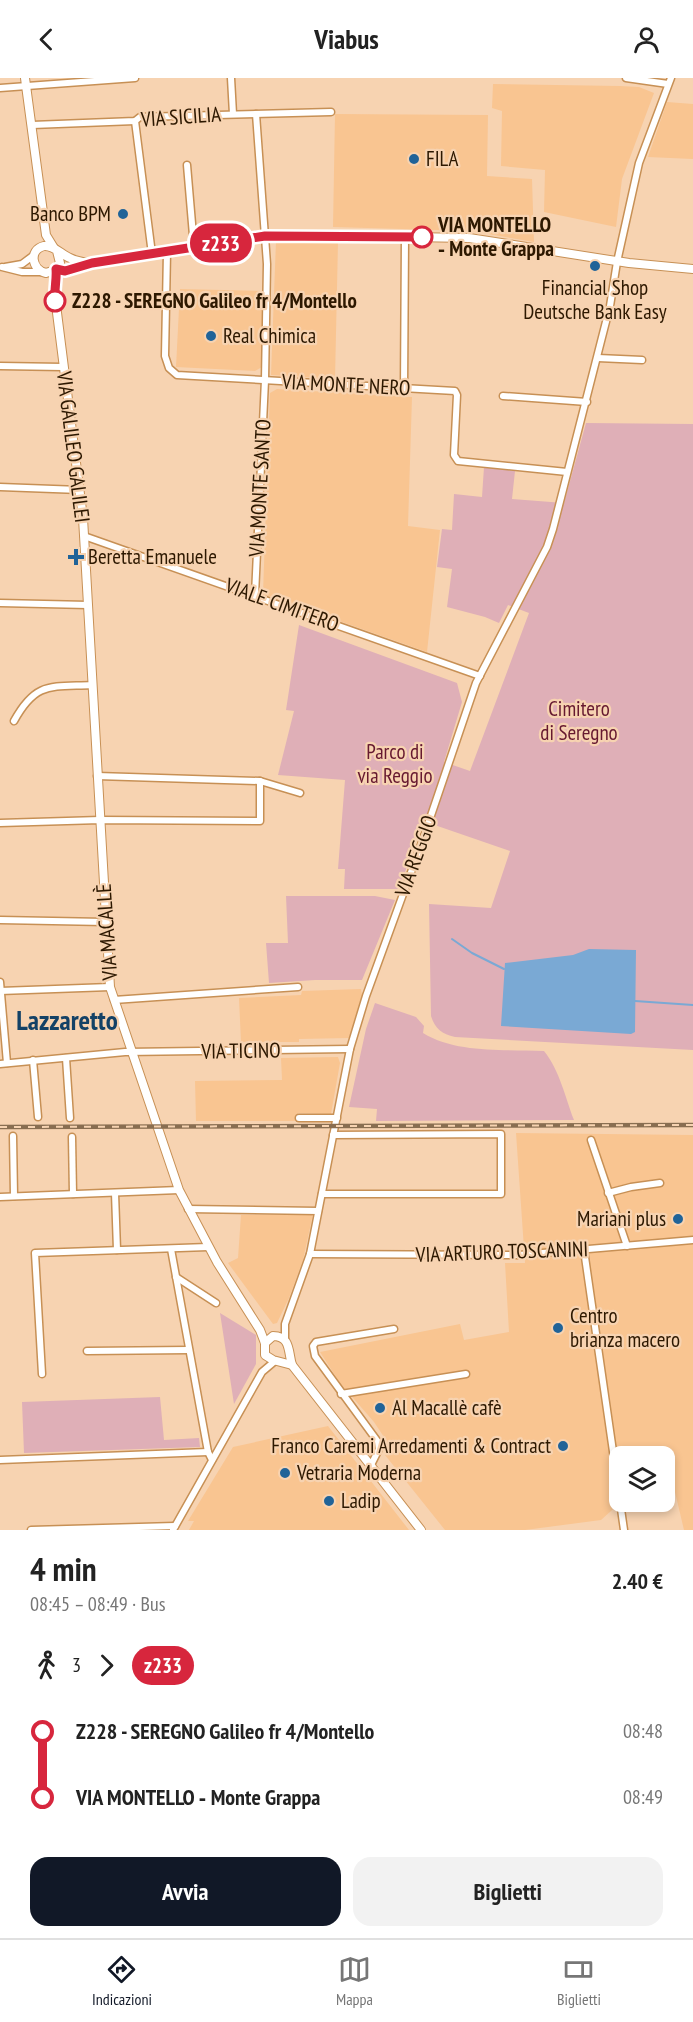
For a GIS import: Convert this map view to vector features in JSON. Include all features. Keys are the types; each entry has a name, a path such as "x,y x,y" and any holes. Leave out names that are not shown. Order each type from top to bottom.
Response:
{"street":[{"path":"0,88 26,82 135,78"},
{"path":"231,78 233,114"},
{"path":"626,78 669,81"},
{"name":"VIA REGGIO","path":"285,1339 285,1324 310,1254 350,1049 369,985 480,676 547,546 598,358 639,163 669,81"},
{"path":"26,82 46,235 56,250 60,263 58,271"},
{"name":"VIA SICILIA","path":"32,125 135,121 140,117 331,112"},
{"name":"VIA MONTE SANTO","path":"255,595 265,380 267,264 256,114"},
{"path":"135,121 152,254"},
{"path":"188,165 194,247"},
{"path":"42,272 34,265 36,252 46,235"},
{"path":"1,267 22,272 58,271 92,263 265,236 469,238 617,262 693,269"},
{"path":"404,389 405,237"},
{"path":"1,267 22,264 46,246 69,258 92,263"},
{"name":"VIA MONTE NERO","path":"167,252 165,356 169,368 177,375 455,391 457,395 454,455 458,460 567,472"},
{"name":"VIA GALILEO GALILEI","path":"58,271 54,289 80,490 88,605"},
{"name":"VIA GALILEO GALILEI","path":"42,272 54,289"},
{"path":"598,358 642,360"},
{"path":"0,366 63,367"},
{"path":"502,396 587,402"},
{"path":"0,487 80,490"},
{"name":"VIALE CIMITERO","path":"84,536 480,676"},
{"path":"0,603 88,605"},
{"name":"VIA MACALLÈ","path":"88,605 110,987 179,1190 208,1247 258,1326 265,1343"},
{"path":"14,721 24,703 43,689 92,685"},
{"path":"97,776 260,781 300,792"},
{"path":"0,823 100,820 260,821 260,781"},
{"path":"0,920 105,922"},
{"path":"0,982 3,1063"},
{"path":"0,991 110,987"},
{"path":"114,1000 297,987"},
{"name":"VIA TICINO","path":"3,1063 132,1052 350,1049"},
{"path":"66,1058 70,1118"},
{"path":"33,1060 38,1117"},
{"path":"299,1118 337,1118"},
{"path":"322,1194 501,1194 501,1134 333,1135"},
{"path":"13,1136 14,1196"},
{"path":"72,1137 73,1194"},
{"path":"591,1140 627,1246"},
{"path":"608,1193 631,1186 660,1182"},
{"path":"0,1197 179,1190"},
{"path":"115,1192 117,1250"},
{"path":"188,1209 318,1211"},
{"name":"VIA ARTURO TOSCANINI","path":"310,1254 519,1255 693,1240"},
{"path":"42,1374 35,1253 208,1247"},
{"path":"171,1248 207,1452 212,1460"},
{"path":"584,1250 612,1446"},
{"path":"176,1277 216,1303"},
{"name":"VIA REGGIO","path":"274,1336 285,1324"},
{"name":"VIA MACALLÈ","path":"258,1326 274,1336"},
{"path":"370,1467 379,1449 378,1442 341,1394 313,1353 313,1347 316,1342 394,1329"},
{"path":"31,1530 174,1528 262,1372 265,1343 274,1336 285,1339 292,1365 421,1530"},
{"path":"87,1351 189,1350"},
{"path":"262,1372 285,1358 288,1352"},
{"path":"265,1355 292,1365"},
{"path":"341,1394 466,1374"},
{"path":"0,1460 207,1452"},
{"path":"622,1512 624,1530"}],"shaded area":[{"path":"493,84 639,87 654,93 622,179 616,227 544,212 545,170 501,166 502,111 492,108"},
{"path":"667,102 693,104 693,159 648,157"},
{"path":"335,114 488,115 487,176 532,179 534,242 471,231 333,227"},
{"path":"276,241 338,242 335,379 271,375"},
{"name":"Real Chimica","path":"180,289 263,291 262,367 255,371 176,367"},
{"path":"277,389 412,397 408,526 440,530 427,652 263,594 270,393"},
{"path":"361,989 362,995 349,1038 299,1039 299,1042 241,1042 239,998 301,995 302,991"},
{"path":"338,1057 340,1063 331,1114 298,1113 297,1121 196,1121 195,1081 282,1080 281,1058"},
{"path":"516,1133 693,1135 693,1530 684,1530 675,1492 675,1446 609,1446 610,1512 601,1520 525,1530 445,1530 385,1455 386,1440 374,1422 340,1383 320,1352 460,1324 464,1340 509,1332 505,1263 525,1263"},
{"path":"293,1213 313,1214 303,1260 289,1298 277,1323 273,1324 228,1263 238,1258 241,1215 289,1215"},
{"path":"328,1426 409,1530 189,1530 194,1521 188,1521 233,1447"}],"green space":[{"path":"586,423 693,424 693,1050 455,1037 446,1034 437,1028 431,1016 429,904 491,908 510,851 423,821 399,889 344,889 345,869 338,869 345,780 278,775 294,711 286,710 299,625 457,683 462,702 444,762 470,771 529,613 508,605 499,623 447,607 452,569 437,567 442,529 452,530 454,494 482,497 484,467 515,471 512,499 564,503"},
{"path":"286,896 375,896 395,900 362,980 269,983 266,943 288,943"},
{"path":"375,1003 416,1017 424,1026 423,1033 436,1040 482,1049 544,1051 558,1076 574,1120 376,1121 377,1109 349,1107 366,1029"},
{"path":"220,1313 256,1335 256,1364 234,1404"},
{"path":"160,1397 164,1440 199,1438 200,1447 24,1453 22,1402"}],"water":[{"path":"589,949 636,950 635,1032 631,1034 501,1026 505,963 573,955"}],"waterway":[{"path":"452,939 472,953 504,969"},
{"path":"635,1001 693,1005"}],"railway":[{"path":"0,1127 693,1125"}],"bus line":[{"name":"z233","path":"55,301 54,289 58,276 56,269 65,271 92,263 265,236 422,237"}],"place":[{"name":"FILA","path":"414,159"},
{"name":"Banco BPM","path":"123,214"},
{"name":"VIA MONTELLO ‐ Monte Grappa","path":"422,237"},
{"name":"Financial Shop Deutsche Bank Easy","path":"595,266"},
{"name":"Z228 - SEREGNO Galileo fr 4/Montello","path":"55,301"},
{"name":"Real Chimica","path":"211,336"},
{"name":"Beretta Emanuele","path":"76,557"},
{"name":"Mariani plus","path":"678,1219"},
{"name":"Centro brianza macero","path":"558,1328"},
{"name":"Al Macallè cafè","path":"380,1408"},
{"name":"Franco Caremi Arredamenti & Contract","path":"563,1446"},
{"name":"Vetraria Moderna","path":"285,1473"},
{"name":"Ladip","path":"329,1501"}],"district":[{"name":"Lazzaretto","path":"67,1021"}],"park label":[{"name":"Cimitero di Seregno","path":"579,721"},
{"name":"Parco di via Reggio","path":"395,764"}]}
